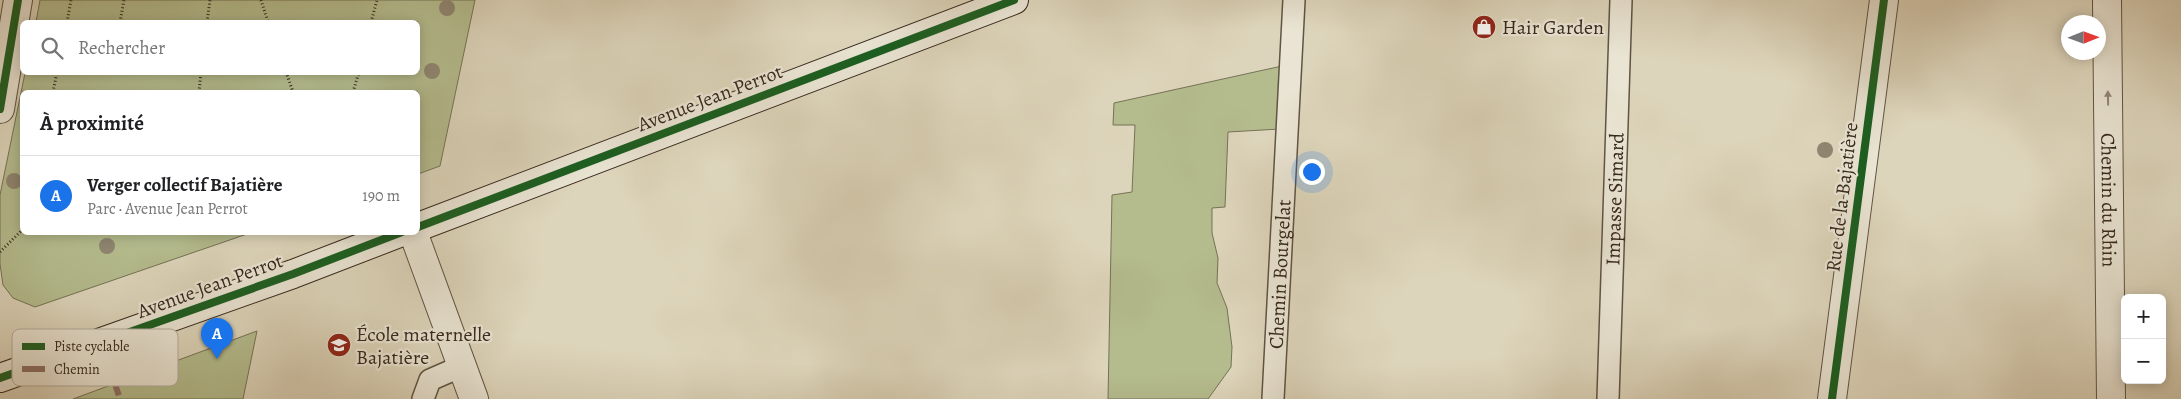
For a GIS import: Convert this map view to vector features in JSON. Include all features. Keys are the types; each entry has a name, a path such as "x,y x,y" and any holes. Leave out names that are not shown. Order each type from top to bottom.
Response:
{"street":[{"path":"0,109 18,0"},
{"name":"Avenue Jean Perrot","path":"420,226 1014,0"},
{"name":"Rue de la Bajatière","path":"1832,399 1884,0"},
{"name":"Chemin du Rhin","path":"2107,0 2111,399"},
{"name":"Avenue Jean Perrot","path":"138,329 293,274 394,235"},
{"path":"414,235 474,399"},
{"name":"Avenue Jean Perrot","path":"0,378 12,374"}],"lane":[{"name":"Chemin Bourgelat","path":"1273,399 1294,0"},
{"name":"Impasse Simard","path":"1608,399 1621,0"},
{"path":"423,399 430,380 462,366"}],"path":[{"path":"67,20 71,0"},
{"path":"120,20 124,0"},
{"path":"207,20 210,0"},
{"path":"261,0 267,20"},
{"path":"372,20 377,0"},
{"path":"52,90 56,75"},
{"path":"199,90 201,75"},
{"path":"287,75 292,90"},
{"path":"354,90 357,75"},
{"path":"0,252 20,232"}],"green space":[{"path":"40,0 475,0 440,166 420,173 420,90 22,90 25,75 420,75 420,20 36,20"},
{"path":"1282,66 1280,129 1228,132 1225,207 1212,208 1212,233 1218,258 1217,283 1227,308 1232,347 1231,367 1208,399 1108,399 1112,195 1132,192 1135,125 1113,125 1114,103"},
{"path":"20,97 20,235 244,235 35,307 13,298 3,285 0,264 0,195"},
{"path":"257,331 243,399 73,399 108,386 178,386 178,360"}],"marked path":[{"path":"116,386 120,399"}],"cycle path":[{"path":"0,109 18,0"},
{"path":"420,226 1014,0"},
{"path":"1832,399 1884,0"},
{"path":"138,329 293,274 394,235"},
{"path":"0,378 12,374"}],"place":[{"name":"Hair Garden","path":"1484,27"},
{"name":"École maternelle Bajatière","path":"339,345"},
{"name":"Verger collectif Bajatière","path":"217,359"}]}
